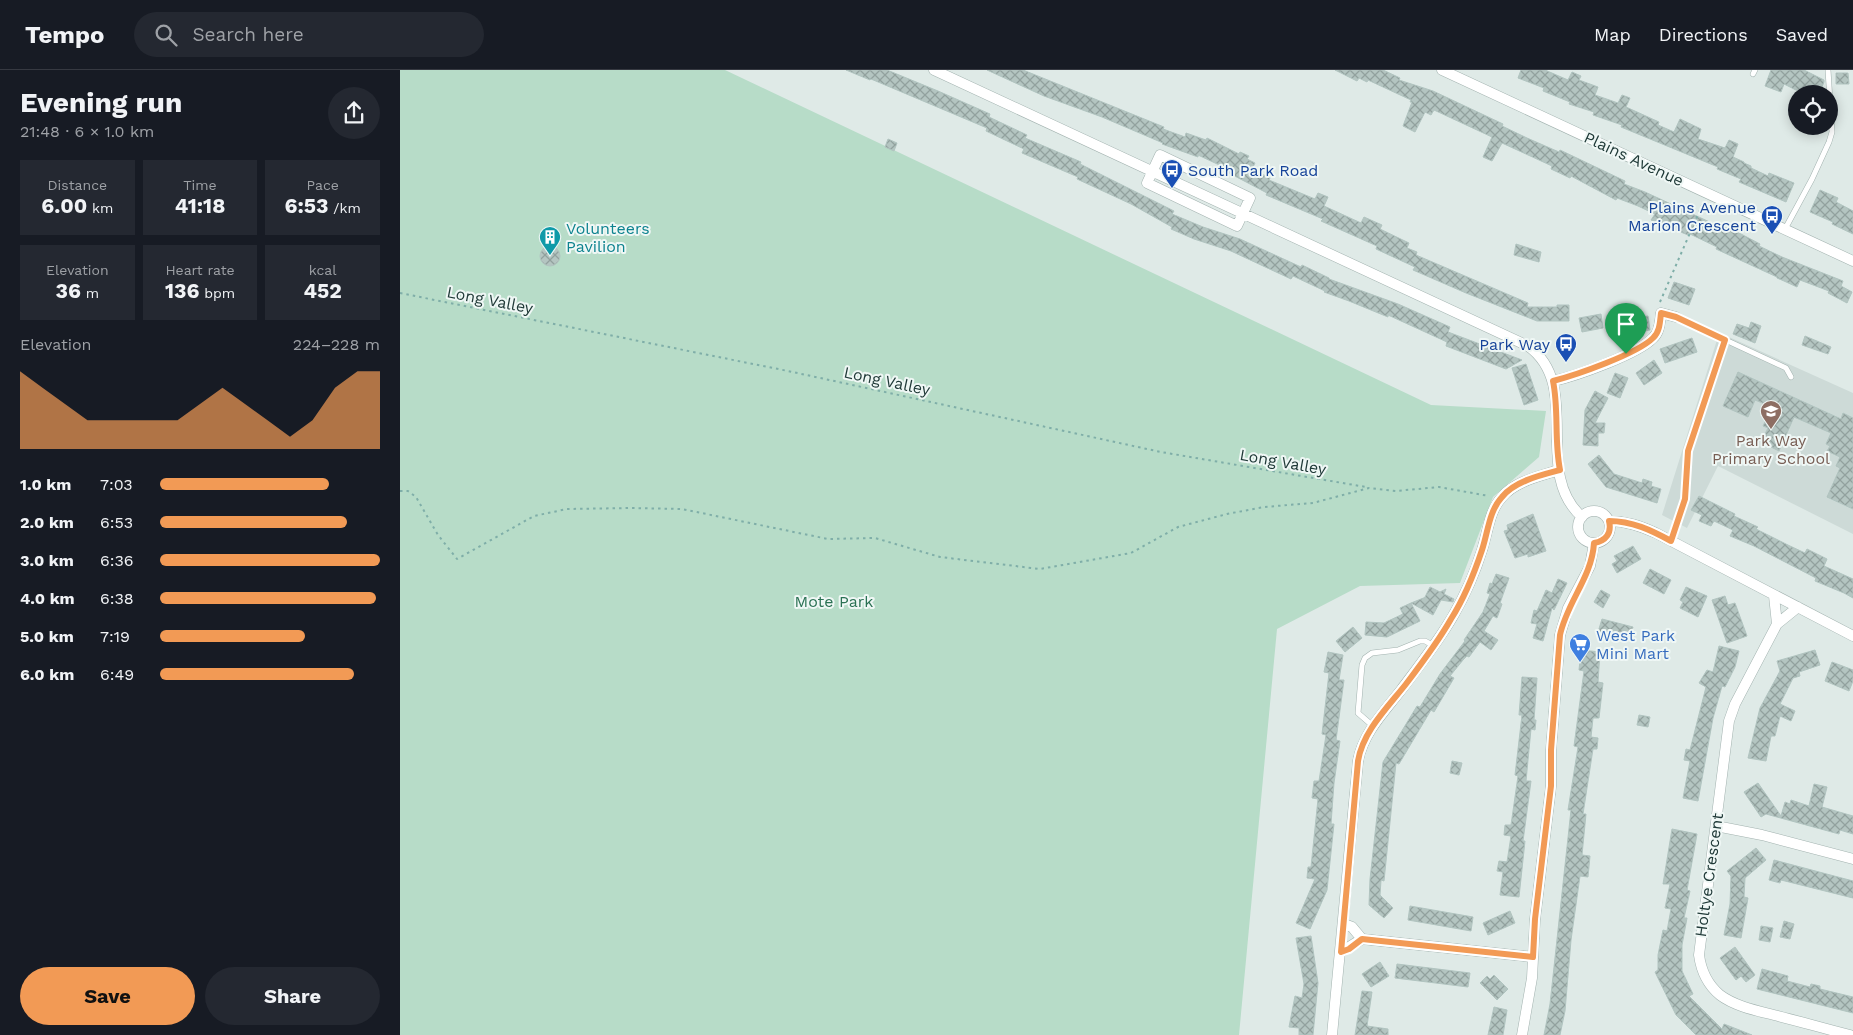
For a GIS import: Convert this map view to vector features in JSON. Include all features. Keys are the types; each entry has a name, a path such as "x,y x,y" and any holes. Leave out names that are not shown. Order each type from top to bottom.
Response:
{"street":[{"path":"934,70 1528,346 1543,358 1553,381 1556,398 1556,452 1562,483 1569,502 1582,517"},
{"name":"Plains Avenue","path":"1442,70 1853,260"},
{"path":"1153,171 1160,156 1250,198 1243,213"},
{"path":"1553,381 1588,369 1640,347 1658,332 1661,313 1676,317"},
{"path":"1332,1035 1358,761 1362,744 1434,646 1453,616 1466,592 1483,547 1489,523 1499,500 1508,490 1521,483 1560,470"},
{"path":"1590,512 1598,512 1604,515 1609,521 1610,529 1607,536 1602,541 1594,543 1585,541 1579,534 1578,523 1582,517 1590,512"},
{"path":"1609,521 1622,521 1643,527 1853,636"},
{"path":"1522,1035 1533,957 1535,919 1551,786 1551,750 1560,635 1568,608 1590,566 1594,543"},
{"path":"1774,596 1777,624"},
{"name":"Holtye Crescent","path":"1798,607 1777,624 1732,713 1699,948 1700,963 1707,979 1719,994 1737,1004 1850,1035"},
{"path":"1716,826 1762,835 1853,859"},
{"path":"1344,924 1352,927 1362,939"},
{"path":"1341,952 1349,949 1362,939 1533,957"}],"lane":[{"path":"1785,230 1812,179 1832,132 1828,70"},
{"path":"1676,317 1786,368 1791,377"},
{"path":"1671,541 1685,499 1688,451 1725,340"},
{"path":"1374,726 1358,713 1362,665 1365,658 1372,653 1398,650 1425,641 1434,646"}],"path":[{"path":"1661,313 1660,301 1708,194"},
{"name":"Long Valley","path":"400,293 788,370 1161,452 1368,488 1396,491 1439,487 1493,497 1499,500"},
{"path":"400,491 408,491 416,497 438,536 457,559 534,516 567,509 632,508 682,509 828,540 875,538 940,557 1040,569 1132,553 1178,527 1228,514 1264,507 1313,503 1368,488"}],"shaded area":[{"name":"Park Way Primary School","path":"1700,324 1853,393 1853,534 1718,466 1687,528 1662,515 1717,340 1697,330"}],"green space":[{"name":"Mote Park","path":"400,70 725,70 1431,405 1546,411 1539,457 1493,497 1460,583 1360,586 1277,629 1239,1035 400,1035"}],"building":[{"path":"846,70 887,70 938,91 990,114 989,117 1027,135 1025,138 1081,162 1080,164 1174,211 1172,214 1203,227 1240,239 1301,267 1302,265 1329,279 1398,304 1450,327 1448,332 1522,360 1506,369 1446,346 1447,342 1388,315 1388,317 1324,292 1293,276 1291,279 1231,251 1194,239 1171,229 1172,227 1131,204 1077,179 1078,177 1022,153 1024,149 986,131 987,128"},
{"path":"987,70 1023,70 1164,127 1163,129 1185,137 1186,133 1206,140 1207,138 1239,154 1240,152 1249,156 1247,159 1255,163 1252,169 1270,178 1269,180 1315,199 1318,193 1328,197 1324,206 1361,223 1364,217 1382,225 1380,229 1409,243 1407,248 1417,252 1416,255 1528,303 1527,307 1569,305 1569,321 1537,321 1466,293 1413,270 1415,267 1376,249 1377,246 1321,221 1323,219 1266,195 1267,193 1229,173 1230,170 1198,155 1198,157 1162,144 1102,117 1044,96"},
{"path":"1335,70 1383,70 1400,78 1399,80 1433,91 1503,124 1502,126 1527,138 1559,152 1560,150 1625,181 1624,184 1716,225 1741,234 1760,244 1759,246 1782,257 1843,281 1841,286 1852,292 1847,303 1828,293 1829,291 1800,280 1797,287 1716,249 1717,247 1688,233 1688,235 1651,220 1655,214 1617,198 1616,200 1571,176 1570,178 1551,169 1552,166 1502,143 1492,161 1483,157 1492,137 1434,110 1431,115 1425,112 1415,132 1403,126 1412,102 1410,102 1411,100 1368,80 1367,82 1359,78 1357,81"},
{"path":"1521,70 1545,70 1568,80 1572,72 1581,76 1579,80 1598,87 1595,95 1618,103 1622,95 1630,98 1626,107 1659,122 1658,125 1674,132 1680,119 1701,129 1698,139 1725,148 1729,140 1738,144 1733,157 1768,176 1769,173 1794,183 1786,202 1739,182 1741,179 1717,169 1718,167 1621,127 1622,125 1593,115 1594,112 1569,104 1570,102 1543,91 1544,88 1518,78"},
{"path":"1771,70 1804,70 1824,80 1823,85 1788,86 1784,84 1781,92 1765,86"},
{"path":"1836,73 1848,73 1849,84 1836,84"},
{"path":"888,139 897,143 894,151 885,147"},
{"path":"1820,190 1838,198 1836,202 1853,211 1853,234 1832,224 1833,222 1810,212"},
{"path":"1516,244 1541,252 1539,262 1514,255"},
{"name":"Volunteers Pavilion","path":"550,246 557,249 560,256 557,263 550,266 543,263 540,256 543,249"},
{"path":"1674,282 1695,289 1689,305 1668,298"},
{"path":"1601,314 1603,328 1582,332 1579,318"},
{"path":"1625,315 1622,320 1648,316 1650,330 1610,337 1607,319"},
{"path":"1751,322 1761,326 1755,343 1733,334 1737,324 1749,328"},
{"path":"1805,336 1831,347 1828,354 1802,345"},
{"path":"1692,338 1697,352 1665,363 1660,349"},
{"path":"1654,360 1662,373 1644,385 1636,373"},
{"path":"1526,364 1538,400 1524,405 1512,368"},
{"path":"1738,372 1841,419 1843,413 1853,418 1853,509 1827,497 1840,468 1836,466 1840,457 1827,451 1830,446 1826,444 1831,433 1794,417 1779,451 1761,442 1768,428 1763,426 1772,407 1755,400 1748,417 1723,406"},
{"path":"1615,373 1628,378 1620,398 1607,393"},
{"path":"1595,391 1608,398 1595,423 1605,423 1604,433 1598,433 1598,446 1583,445 1585,410"},
{"path":"1599,455 1614,474 1642,483 1643,479 1652,482 1651,486 1661,489 1657,503 1606,487 1588,464"},
{"path":"1699,496 1735,514 1734,516 1758,527 1756,529 1790,546 1805,553 1807,549 1827,559 1824,566 1853,579 1853,598 1815,581 1816,578 1754,546 1730,536 1733,530 1714,521 1711,526 1699,521 1702,515 1691,510"},
{"path":"1533,514 1546,551 1528,557 1528,554 1515,558 1504,531 1508,530 1507,525"},
{"path":"1633,546 1641,559 1617,573 1612,564 1617,561 1614,556"},
{"path":"1650,569 1671,580 1664,594 1643,583"},
{"path":"1496,574 1509,578 1497,618 1493,616 1484,631 1498,640 1491,650 1480,642 1469,657 1467,656 1463,660 1450,676 1454,678 1434,712 1431,710 1399,764 1396,763 1384,881 1381,880 1380,895 1393,908 1384,918 1369,905 1370,879 1383,762 1417,706 1420,707 1440,674 1465,641 1483,612 1490,594 1487,593 1490,583 1492,584"},
{"path":"1558,579 1567,583 1554,610 1552,608 1543,641 1533,638 1537,624 1531,623 1534,610 1537,611 1546,590 1552,593"},
{"path":"1430,587 1440,592 1446,589 1444,594 1454,599 1453,602 1441,600 1433,615 1411,603 1426,597"},
{"path":"1686,587 1707,596 1698,617 1680,608 1683,602 1680,600"},
{"path":"1601,590 1610,595 1603,608 1594,602"},
{"path":"1725,596 1728,605 1735,603 1747,636 1727,643 1712,600"},
{"path":"1411,603 1420,621 1387,637 1365,635 1366,622 1384,623 1403,614 1400,608"},
{"path":"1602,619 1633,627 1629,640 1598,632"},
{"path":"1353,627 1362,638 1345,652 1336,641"},
{"path":"1719,646 1739,651 1735,667 1725,687 1722,686 1713,718 1698,801 1683,798 1690,761 1684,760 1686,749 1690,750 1706,687 1699,683 1707,670 1713,672"},
{"path":"1581,650 1600,652 1598,682 1603,683 1599,718 1593,718 1591,737 1598,738 1597,749 1593,749 1583,814 1586,814 1582,855 1590,856 1588,877 1580,876 1571,940 1565,1011 1560,1035 1544,1035 1550,1004 1571,810 1568,810 1578,747 1574,746 1584,671 1579,670"},
{"path":"1815,650 1820,665 1799,672 1800,676 1793,678 1780,704 1795,711 1791,721 1780,716 1775,736 1771,736 1766,761 1748,758 1760,708 1780,671 1777,661"},
{"path":"1328,652 1343,655 1339,680 1344,680 1336,740 1340,741 1334,783 1331,824 1334,824 1327,890 1310,929 1296,923 1315,879 1307,878 1308,867 1311,867 1318,799 1312,798 1314,781 1319,781 1326,735 1322,734 1329,673 1324,672"},
{"path":"1832,662 1853,670 1853,681 1849,691 1825,681"},
{"path":"1522,677 1537,678 1535,730 1531,729 1526,781 1531,781 1523,841 1525,841 1519,897 1500,895 1503,872 1497,871 1499,861 1507,862 1511,836 1504,835 1505,825 1511,825 1518,776 1515,775 1522,715 1519,715"},
{"path":"1639,715 1650,717 1648,727 1637,725"},
{"path":"1452,761 1462,763 1459,775 1450,773"},
{"path":"1758,783 1781,816 1785,802 1790,804 1791,800 1809,806 1814,784 1827,787 1822,807 1853,816 1853,834 1840,830 1839,834 1766,814 1761,817 1744,792"},
{"path":"1672,829 1697,834 1687,890 1690,891 1684,918 1687,918 1682,945 1682,971 1693,994 1689,996 1722,1029 1724,1024 1752,1035 1696,1035 1676,1015 1655,972 1658,970 1658,955 1663,930 1667,931 1671,909 1665,908 1670,884 1663,884"},
{"path":"1756,848 1766,860 1745,878 1744,897 1748,898 1741,938 1724,935 1730,904 1731,876 1727,871"},
{"path":"1774,860 1853,881 1853,898 1781,880 1780,883 1769,880"},
{"path":"1410,906 1473,917 1471,931 1408,920"},
{"path":"1510,911 1515,923 1488,935 1483,923"},
{"path":"1784,921 1794,924 1790,939 1780,937"},
{"path":"1761,926 1773,928 1770,942 1759,940"},
{"path":"1311,936 1318,983 1313,1035 1299,1035 1299,1028 1289,1027 1295,996 1302,998 1304,984 1296,938"},
{"path":"1735,947 1755,975 1746,982 1741,976 1736,980 1720,958"},
{"path":"1380,962 1389,976 1371,987 1362,974"},
{"path":"1397,964 1470,973 1468,987 1395,978"},
{"path":"1762,969 1788,976 1787,981 1810,987 1811,984 1820,986 1820,989 1853,997 1853,1013 1757,989"},
{"path":"1494,975 1508,989 1497,1000 1480,983 1487,976 1490,979"},
{"path":"1362,991 1372,992 1367,1026 1388,1029 1388,1035 1355,1035"},
{"path":"1494,1007 1507,1010 1503,1035 1488,1035"}],"place":[{"name":"South Park Road","path":"1172,189"},
{"name":"Plains Avenue Marion Crescent","path":"1772,235"},
{"name":"Volunteers Pavilion","path":"550,256"},
{"name":"Park Way","path":"1566,363"},
{"name":"Park Way Primary School","path":"1771,430"},
{"name":"West Park Mini Mart","path":"1580,663"}],"route":[{"path":"1661,313 1676,317 1725,340 1688,451 1685,499 1671,541 1633,523 1609,521 1609,532 1604,540 1594,543 1590,566 1562,622 1551,750 1550,800 1535,919 1533,957 1362,939 1349,949 1341,952 1358,761 1362,744 1441,636 1453,616 1466,592 1476,567 1489,523 1499,500 1508,490 1521,483 1560,470 1556,452 1556,398 1553,381 1578,374 1626,354 1653,338 1658,332 1661,313"}]}
